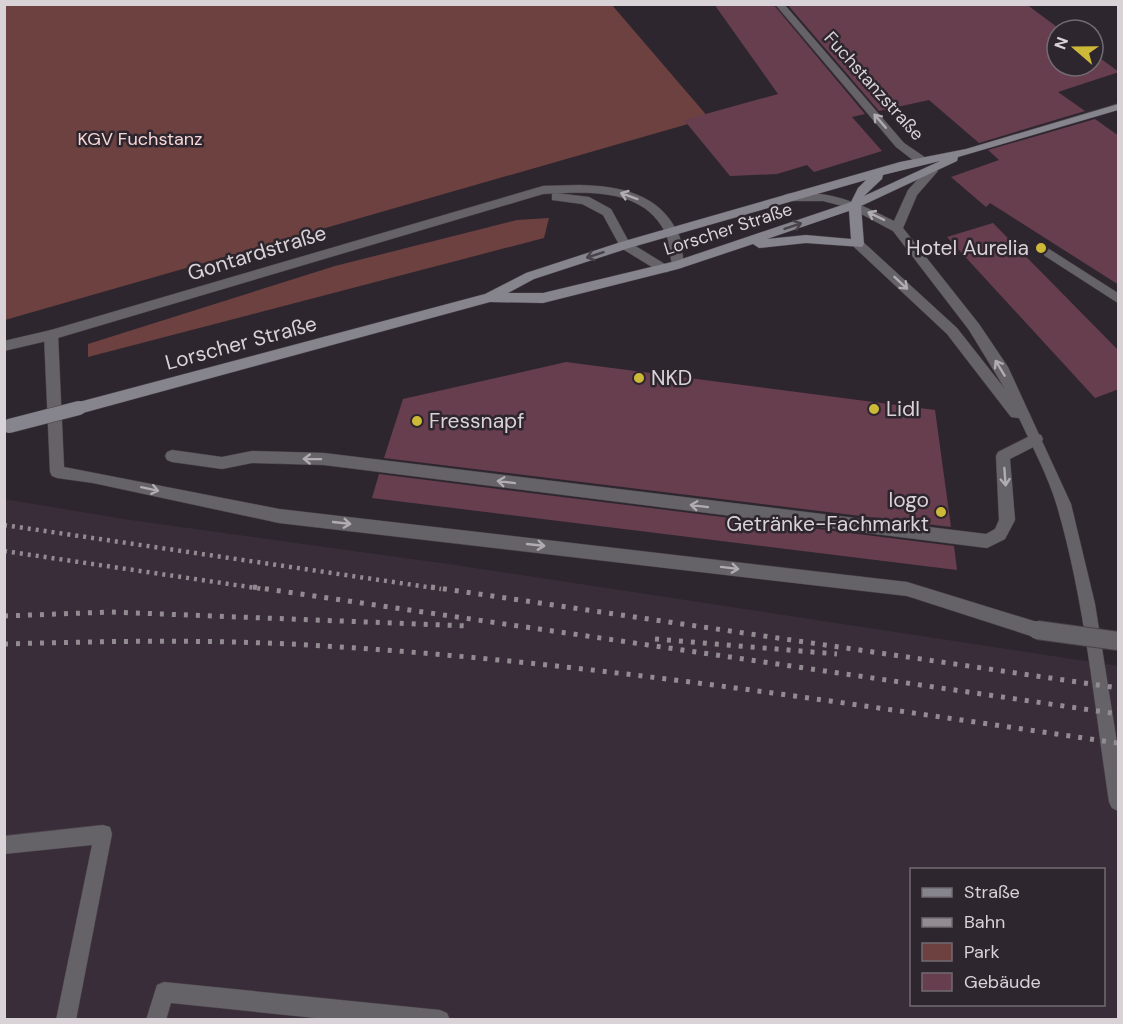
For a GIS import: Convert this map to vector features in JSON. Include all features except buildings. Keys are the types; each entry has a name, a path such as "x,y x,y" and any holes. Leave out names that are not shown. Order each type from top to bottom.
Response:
{"main road":[{"name":"Lorscher Straße","path":"7,427 489,298 530,276 625,245 886,170 967,152 1119,107"},
{"name":"Lorscher Straße","path":"489,298 543,298 678,265 854,205 932,171 967,152"},
{"path":"732,247 806,239 858,244 854,205 865,184 886,170"}],"street":[{"name":"Fuchstanzstraße","path":"779,4 900,145 922,161"},
{"path":"897,228 912,192 932,171"},
{"name":"Gontardstraße","path":"4,346 51,335 543,190 585,188 627,193 649,204 672,233 678,265"},
{"name":"Gontardstraße","path":"520,197 560,197 585,200 607,212 625,245 664,269"},
{"path":"787,198 823,197 854,205 897,228 986,344 1003,370 1064,504 1087,604 1119,802"},
{"path":"858,244 952,331 1036,439"},
{"path":"1049,253 1119,299"},
{"path":"51,335 57,472 93,477 279,516 907,589 1038,630 1119,641"},
{"path":"172,456 222,463 252,457 324,459 987,541 1000,534 1007,520 1003,456 1036,439"},
{"path":"4,845 103,834 66,1020"},
{"path":"156,1020 164,992 440,1020"}],"shaded area":[{"path":"4,499 123,519 455,565 1118,666 1118,1019 5,1019"}],"green space":[{"name":"KGV Fuchstanz","path":"5,5 612,5 709,118 5,320"},
{"path":"549,218 544,238 88,357 88,344 335,266 517,220"}],"railway":[{"path":"4,525 441,589"},
{"path":"4,551 263,589"},
{"path":"253,587 1118,714"},
{"path":"431,587 1118,688"},
{"path":"4,616 111,612 469,626"},
{"path":"655,639 837,654"},
{"path":"4,644 124,641 245,642 425,653 723,686 1118,743"}],"place":[{"name":"Hotel Aurelia","path":"1041,248"},
{"name":"NKD","path":"639,378"},
{"name":"Lidl","path":"874,409"},
{"name":"Fressnapf","path":"417,421"},
{"name":"logo Getränke-Fachmarkt","path":"941,512"}]}
